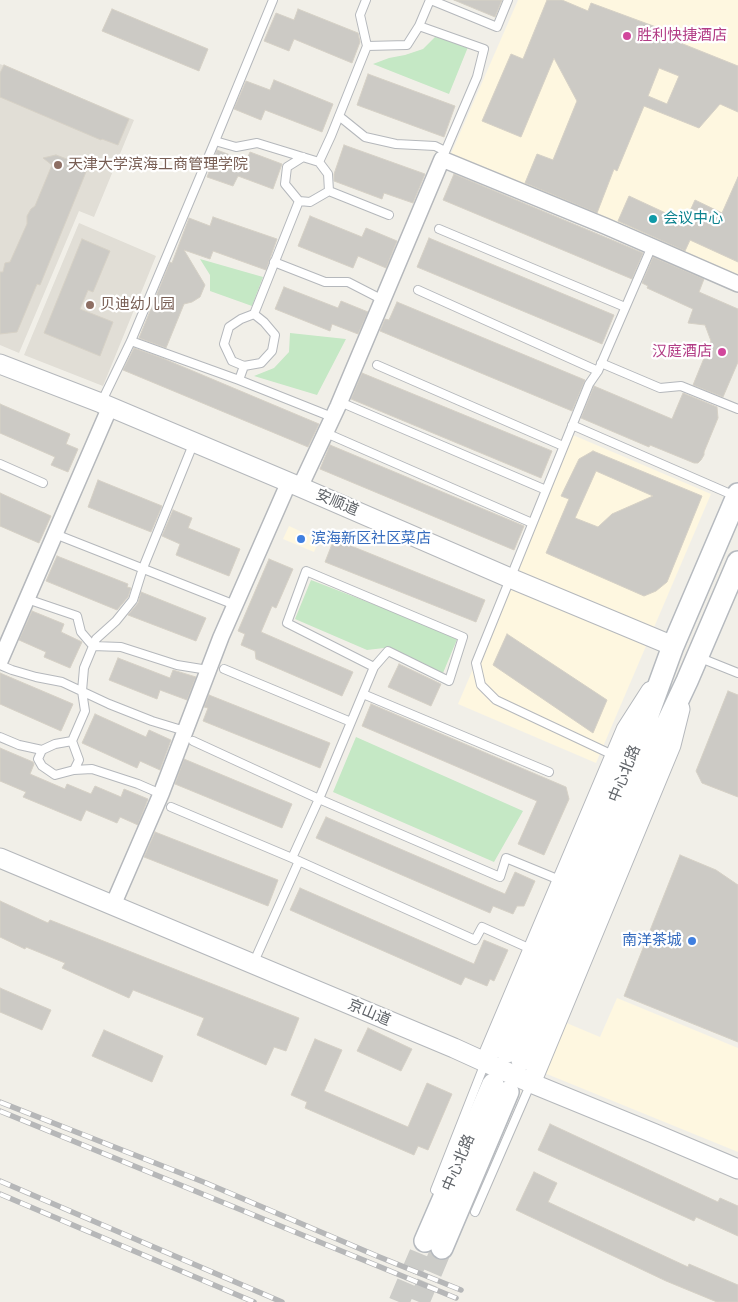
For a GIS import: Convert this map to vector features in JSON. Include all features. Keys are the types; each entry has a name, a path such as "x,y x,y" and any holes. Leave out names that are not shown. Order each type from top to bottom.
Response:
{"main road":[{"name":"中心北路","path":"737,495 673,646 641,734 515,1056 698,657 738,562"},
{"name":"中心北路","path":"434,1245 500,1088"}],"street":[{"path":"112,905 189,736 208,670 235,605 295,485 326,433 444,155 738,284"},
{"name":"安顺道","path":"0,364 106,405 673,646"},
{"path":"0,661 55,534 106,405"},
{"path":"485,1063 626,730 664,671"},
{"path":"531,1082 671,745 687,681"},
{"name":"京山道","path":"0,858 738,1169"}],"lane":[{"path":"106,405 273,0"},
{"path":"319,162 368,46 360,15 366,0"},
{"path":"368,46 407,45 419,26 430,0 497,27 508,0"},
{"path":"339,116 365,137 396,144 435,146 444,155 477,77 484,49 419,26"},
{"path":"215,141 236,147 257,143 319,162 328,174 329,191"},
{"path":"303,157 287,167 285,184 298,201 310,202 329,191"},
{"path":"329,191 389,215"},
{"path":"254,314 275,335 272,351 261,363 244,366 232,362 224,344 229,327 241,319 254,314 298,201"},
{"path":"440,228 625,307"},
{"path":"616,756 496,700 481,685 476,663 589,384 598,371 652,246"},
{"path":"274,262 325,282 348,282 383,300"},
{"path":"418,290 598,371"},
{"path":"131,341 332,417"},
{"path":"601,363 660,388 681,386 738,409"},
{"path":"377,365 563,446"},
{"path":"238,380 244,366"},
{"path":"340,402 546,490"},
{"path":"572,425 737,495"},
{"path":"326,433 532,523"},
{"path":"74,770 79,760 72,741 86,711 82,691 84,668 96,639 116,621 133,600 143,568 194,442"},
{"path":"0,464 43,483"},
{"path":"55,534 235,605"},
{"path":"253,964 374,667 388,651 449,681 464,637 306,571 287,623 374,667"},
{"path":"27,599 78,616 81,632 93,646 121,647 178,665 208,670"},
{"path":"698,657 738,673"},
{"path":"0,665 62,682 109,704 189,736 319,799 500,877 506,858 562,881"},
{"path":"224,669 351,722"},
{"path":"363,694 549,772"},
{"path":"0,737 19,745 42,750 55,744 72,741"},
{"path":"42,750 38,759 42,766 55,776 74,770 92,770 138,784 161,794"},
{"path":"171,807 296,859 475,940 482,927 532,950"},
{"path":"435,1190 485,1063"},
{"path":"475,1212 531,1082"}],"shaded area":[{"path":"518,0 738,0 738,277 450,156"},
{"name":"天津大学滨海工商管理学院","path":"0,64 134,120 94,217 79,211 19,353 0,345"},
{"name":"贝迪幼儿园","path":"79,223 156,256 103,386 24,355"},
{"path":"573,435 711,494 596,763 458,704"},
{"name":"滨海新区社区菜店","path":"289,526 319,540 314,552 283,539"},
{"path":"617,998 738,1048 738,1152 537,1070 557,1019 600,1037"}],"green space":[{"path":"435,37 451,40 468,47 449,94 373,64 423,49"},
{"path":"200,259 263,277 252,306 210,291 210,275"},
{"path":"290,333 346,339 317,395 254,376 274,368 289,352"},
{"path":"311,580 458,637 443,673 384,648 367,650 295,619"},
{"path":"356,737 523,811 494,862 333,792"}],"building":[{"path":"454,0 502,0 495,17"},
{"path":"547,0 562,0 588,11 591,3 675,34 673,40 738,66 738,112 720,104 699,128 644,106 617,171 614,169 597,213 525,183 537,154 553,160 577,101 554,58 521,137 482,121 511,54 523,59","holes":["659,68 679,76 667,104 648,96"]},
{"path":"112,9 208,49 199,71 102,31"},
{"path":"298,9 358,33 360,42 352,63 294,39 289,51 264,41 276,13 294,20"},
{"path":"4,65 129,119 118,145 101,140 0,97 0,73"},
{"path":"368,74 455,106 444,137 357,105"},
{"path":"274,80 333,104 322,132 265,110 261,120 234,109 246,81 270,90"},
{"path":"344,145 425,174 413,203 384,193 382,199 334,181 334,174"},
{"path":"217,150 246,161 250,152 282,164 273,189 238,176 233,186 207,177"},
{"path":"56,155 88,167 40,285 37,284 17,332 0,334 0,272 3,272 5,263 10,262 27,224 27,216 35,206 52,165 43,158"},
{"path":"454,174 643,253 632,279 443,200"},
{"path":"738,177 738,262 690,240 685,251 618,221 629,196 685,222 695,200 722,213"},
{"path":"310,216 362,237 366,228 397,241 386,268 358,256 353,268 298,246"},
{"path":"213,217 277,239 266,270 213,251 210,259 184,250 205,285 200,297 184,304 166,348 139,338 170,262 172,263 189,218 210,226"},
{"path":"429,238 614,315 602,344 417,267"},
{"path":"82,239 110,251 93,292 88,290 80,309 113,322 100,356 44,333"},
{"path":"653,257 704,279 699,292 738,309 738,362 723,397 693,385 711,341 705,325 688,323 693,309 647,288 648,286 642,283"},
{"path":"284,287 338,308 341,301 368,312 358,334 332,324 330,331 275,309"},
{"path":"397,302 585,380 572,411 380,331 385,319 389,320"},
{"path":"134,348 319,424 308,447 123,370"},
{"path":"362,373 552,451 541,478 351,399"},
{"path":"594,386 672,419 683,393 717,407 718,418 701,460 698,463 694,463 650,445 649,447 581,418"},
{"path":"0,404 70,434 66,444 78,449 68,472 51,465 55,457 0,433"},
{"path":"330,445 524,526 514,550 320,469"},
{"path":"593,451 702,496 667,582 656,591 644,596 546,553 569,499 561,496 579,459","holes":["596,471 653,496 612,514 598,527 575,518"]},
{"path":"98,480 162,506 151,532 88,507"},
{"path":"0,493 51,516 39,543 0,526"},
{"path":"173,510 192,518 188,528 240,549 229,576 176,555 180,544 162,536"},
{"path":"334,539 485,600 476,622 325,562"},
{"path":"57,556 128,584 127,587 131,588 128,597 117,610 46,581"},
{"path":"269,559 293,569 276,608 272,606 261,632 353,672 342,696 256,659 255,651 241,645 245,634 238,631"},
{"path":"141,592 206,618 196,641 128,615 138,603"},
{"path":"32,611 64,624 61,632 82,642 70,668 44,657 46,652 19,640"},
{"path":"507,634 607,700 593,733 493,665"},
{"path":"118,658 170,678 173,670 196,677 187,700 160,690 157,699 109,680"},
{"path":"399,664 441,684 431,706 388,687"},
{"path":"0,673 73,704 61,731 0,704"},
{"path":"728,691 738,695 738,797 702,783 696,771"},
{"path":"209,695 330,743 320,768 203,721 208,708 204,707"},
{"path":"371,704 566,787 569,799 544,855 518,844 537,801 362,726"},
{"path":"95,714 146,737 149,730 171,740 160,770 140,761 137,768 82,743"},
{"path":"0,748 33,762 30,774 65,789 67,784 91,794 95,786 121,797 124,789 148,799 138,825 120,817 117,823 86,810 81,821 23,797 26,792 0,781"},
{"path":"184,759 292,804 282,828 175,784"},
{"path":"326,817 505,894 515,872 535,881 524,906 517,906 513,914 493,906 490,913 316,838"},
{"path":"155,832 278,880 268,906 144,857"},
{"name":"南洋茶城","path":"680,855 716,870 738,885 738,1042 624,996"},
{"path":"300,888 474,964 484,940 508,950 494,981 490,979 487,986 465,977 461,985 290,910"},
{"path":"0,901 48,923 50,920 299,1018 286,1051 274,1047 266,1065 197,1035 204,1018 133,990 129,998 62,968 65,963 26,947 25,949 0,937"},
{"path":"0,988 51,1010 42,1030 0,1012"},
{"path":"368,1028 412,1049 401,1071 357,1051"},
{"path":"104,1030 163,1056 152,1082 92,1056"},
{"path":"315,1039 342,1050 324,1091 408,1127 427,1083 452,1094 428,1150 418,1146 414,1155 305,1108 307,1102 291,1095"},
{"path":"550,1124 718,1202 720,1198 738,1206 738,1236 696,1217 694,1221 538,1150"},
{"path":"534,1172 557,1183 548,1202 688,1267 689,1264 738,1285 738,1302 717,1302 666,1281 516,1210"}],"tunnel":[{"path":"399,1302 425,1241"},
{"path":"419,1302 442,1248"}],"railway":[{"path":"0,1102 206,1183 461,1290"},
{"path":"0,1111 456,1298"},
{"path":"0,1181 282,1302"},
{"path":"0,1194 254,1302"}],"place":[{"name":"胜利快捷酒店","path":"627,36"},
{"name":"天津大学滨海工商管理学院","path":"58,165"},
{"name":"会议中心","path":"653,219"},
{"name":"贝迪幼儿园","path":"90,305"},
{"name":"汉庭酒店","path":"722,352"},
{"name":"滨海新区社区菜店","path":"301,539"},
{"name":"南洋茶城","path":"692,941"}]}
